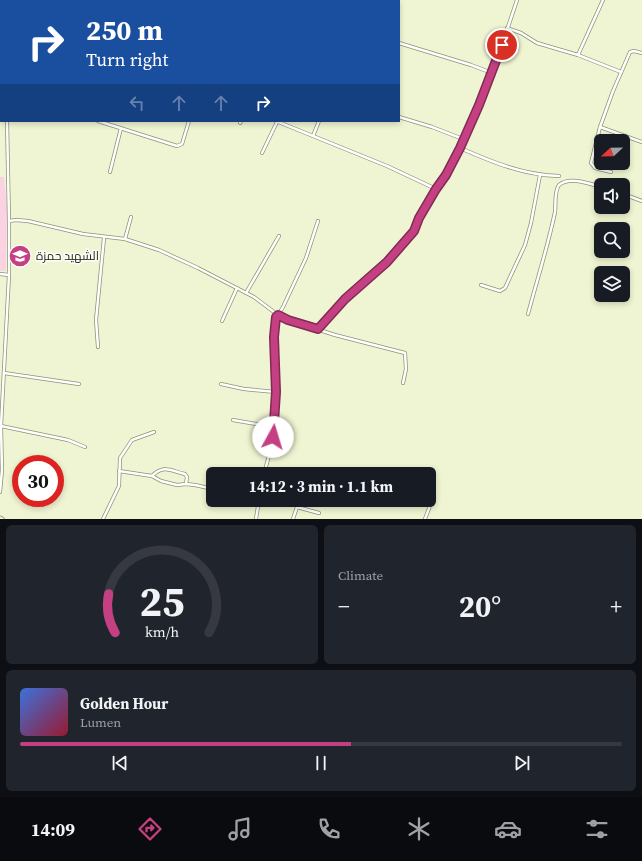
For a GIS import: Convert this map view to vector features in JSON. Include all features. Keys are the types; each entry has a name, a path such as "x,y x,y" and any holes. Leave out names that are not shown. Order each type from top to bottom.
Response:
{"street":[{"path":"318,329 345,299 387,262 414,231 419,218 446,175 460,148 492,73 517,0"},
{"path":"578,55 603,0"},
{"path":"508,28 521,33 538,43 578,55 621,72"},
{"path":"400,44 471,65 492,73"},
{"path":"611,172 595,168 591,164 600,127 613,90 630,52 634,51 642,53"},
{"path":"400,117 432,127 463,139"},
{"path":"0,492 1,391 4,373 9,275 7,122"},
{"path":"101,122 177,146 182,144 189,122"},
{"path":"262,153 276,122"},
{"path":"278,122 387,166 436,189"},
{"path":"313,136 319,122"},
{"path":"600,127 642,142"},
{"path":"110,172 121,128"},
{"path":"460,148 507,167 540,175 559,176"},
{"path":"482,285 499,291 502,291 505,288 524,248 531,223 540,175"},
{"path":"528,314 554,215 557,188 561,184 573,182 585,182 594,185"},
{"path":"630,197 642,201"},
{"path":"125,239 131,217"},
{"path":"9,221 28,221 82,234 104,238 125,239 159,250 237,288 262,302 278,315 288,320 335,335 405,353 406,369 404,383"},
{"path":"266,467 271,448 274,427 276,392 274,337 275,320 295,283 306,258 318,221"},
{"path":"246,293 279,236"},
{"path":"98,347 96,320 104,238"},
{"path":"0,274 9,275"},
{"path":"222,321 237,288"},
{"path":"4,373 79,384"},
{"path":"221,384 244,389 276,392"},
{"path":"232,420 274,427"},
{"path":"1,426 68,440 85,447"},
{"path":"104,519 119,486 120,458 132,440 154,432"},
{"path":"152,476 162,469 185,474 187,477 186,484"},
{"path":"119,471 152,476 171,484 182,486 186,484 206,487"},
{"path":"256,519 258,507"},
{"path":"293,519 297,507 319,513"},
{"path":"425,519 430,507"}],"shaded area":[{"path":"0,177 4,177 7,208 6,271 0,271"}],"place":[{"name":"الشهيد حمزة","path":"20,256"}],"route":[{"path":"273,437 276,392 274,337 276,317 278,315 288,320 318,329 345,299 387,262 414,231 419,218 446,175 460,148 479,105 502,45"}]}
